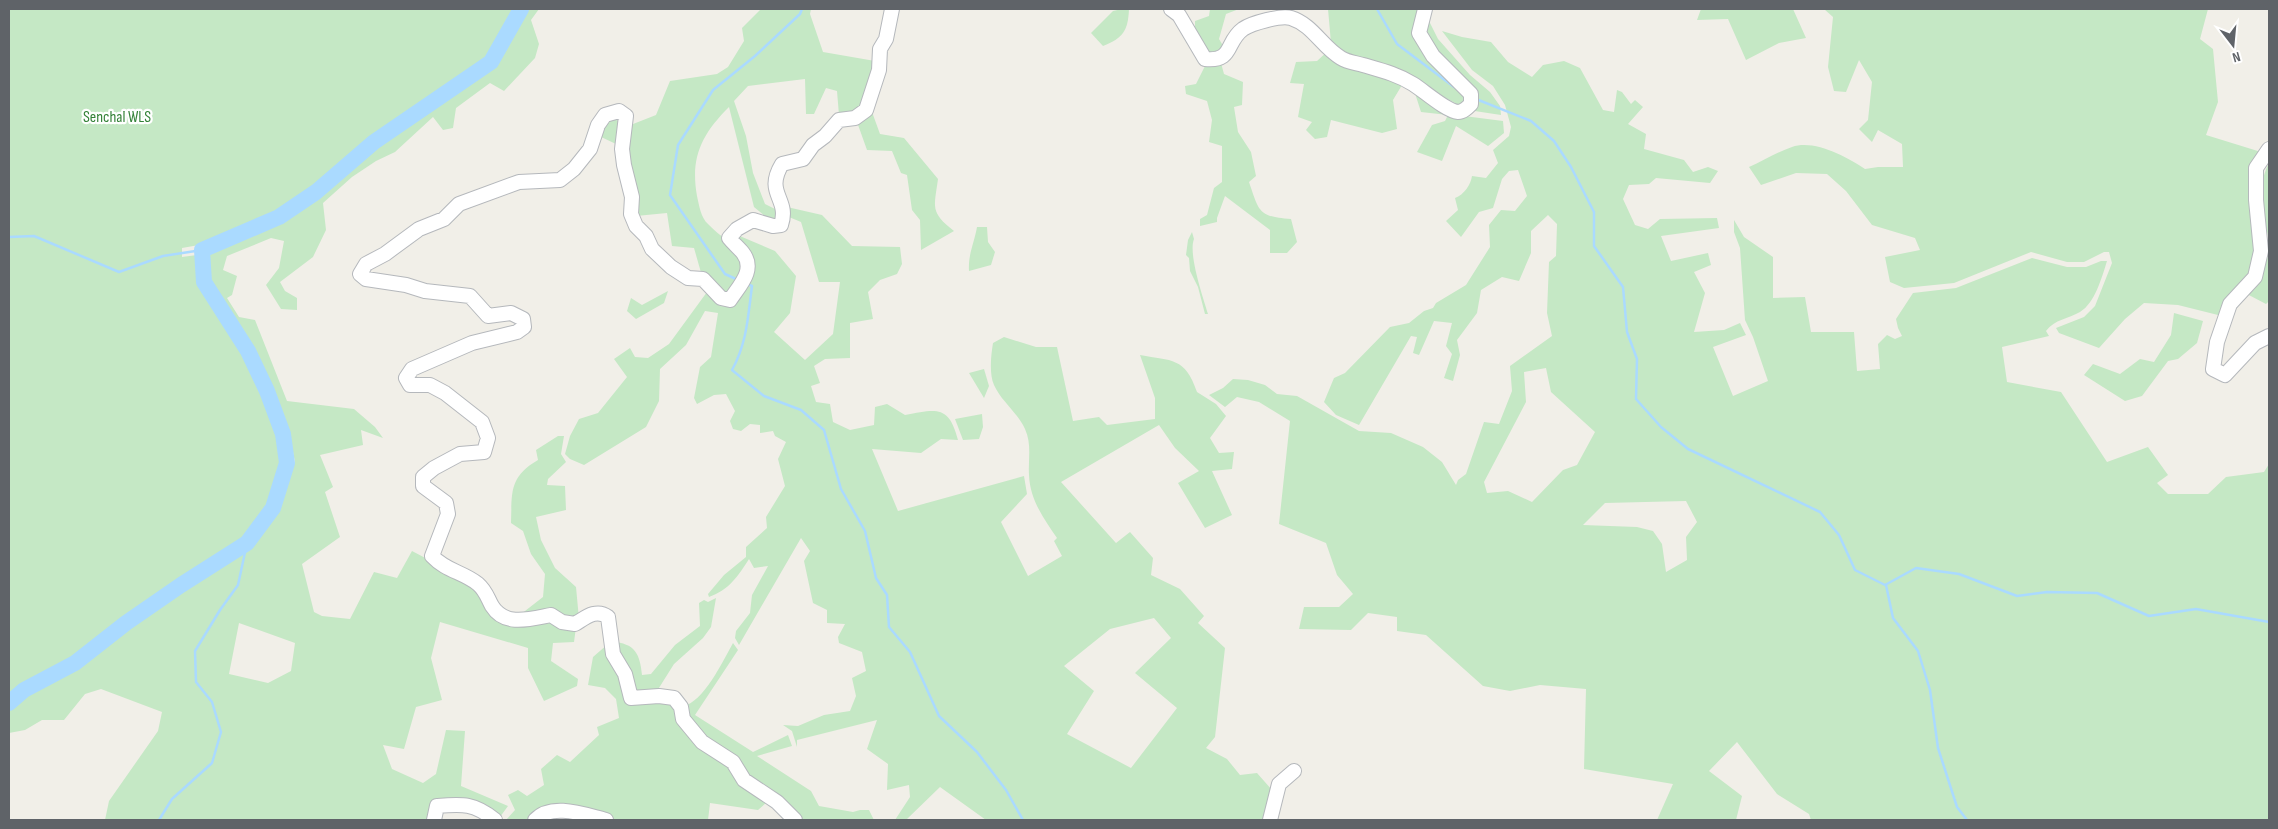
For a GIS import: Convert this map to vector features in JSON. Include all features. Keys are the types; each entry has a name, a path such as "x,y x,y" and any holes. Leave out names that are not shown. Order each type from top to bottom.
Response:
{"street":[{"path":"795,820 777,802 744,780 733,762 702,742 683,719 681,707 674,698 659,696 631,698 625,674 613,654 608,617 604,614 592,613 576,624 562,622 551,615 510,620 500,617 491,604 487,593 477,583 442,566 432,556 448,514 446,503 423,486 423,477 434,468 460,454 484,452 488,438 482,422 445,392 430,385 410,385 406,378 412,368 472,343 517,332 524,327 523,319 511,314 488,316 470,296 425,291 406,285 366,279 360,274 366,264 385,254 419,229 444,219 459,204 519,182 560,180 574,168 590,149 598,125 605,115 619,111 626,116 622,149 632,197 631,214 636,226 646,236 652,249 671,266 688,278 703,279 720,298 730,300 746,278 748,270 744,254 729,238 737,228 753,220 773,226 781,224 785,214 775,189 775,176 782,164 803,159 813,145 825,136 839,120 855,118 866,110 879,70 880,49 886,39 892,9"},
{"path":"1171,9 1178,15 1206,59 1217,60 1226,55 1243,29 1268,20 1290,18 1310,28 1342,59 1392,73 1457,112 1464,110 1471,104 1471,94 1433,56 1419,33 1425,9"},
{"path":"2269,149 2256,168 2256,200 2261,251 2255,277 2230,304 2218,342 2213,369 2225,375 2255,343 2269,336"},
{"path":"1270,820 1273,815 1279,784 1294,771"},
{"path":"434,820 437,806 461,804 482,809 495,820"},
{"path":"535,820 540,815 559,810 606,820"}],"green space":[{"name":"Senchal WLS","path":"9,9 517,9 488,59 372,140 313,190 276,213 199,245 182,248 182,257 197,255 199,285 244,353 264,393 281,436 285,463 271,507 244,540 178,581 71,661 21,688 9,698"},
{"path":"525,9 539,9 531,20 539,44 535,58 504,91 490,83 456,108 453,128 443,130 433,117 395,152 376,161 352,177 323,203 326,230 313,257 280,282 285,291 297,298 297,310 281,309 266,285 279,268 284,241 271,238 227,256 223,270 237,276 232,295 227,298 239,317 255,320 287,401 354,409 375,427 383,438 361,430 363,445 320,455 333,487 325,492 340,537 302,564 314,612 322,616 350,619 374,572 397,578 412,551 475,584 500,618 551,618 576,627 574,642 553,643 551,661 578,679 577,686 544,701 528,668 528,648 440,622 431,658 442,700 416,707 404,749 383,745 392,769 423,783 436,774 446,730 465,731 461,786 508,806 500,817 487,805 458,798 428,820 105,820 109,801 158,731 162,712 101,689 85,694 64,720 42,720 25,730 9,733 9,709 28,693 77,667 128,626 251,543 275,511 295,462 291,442 250,348 206,282 205,252 281,219 317,194 377,143 493,64","holes":["239,623 295,643 291,671 268,683 229,674"]},
{"path":"761,9 811,9 810,14 823,52 875,61 864,108 852,115 839,115 837,91 826,88 814,114 806,114 805,79 748,86 734,101 746,136 753,173 765,204 781,212 780,221 771,221 754,207 729,107 705,137 700,147 695,169 697,196 701,211 706,221 714,230 735,248 745,271 729,297 702,276 694,248 672,246 667,213 636,216 626,150 628,126 656,115 670,81 717,74 728,67 744,41 742,28"},
{"path":"1129,9 1126,28 1120,37 1103,46 1091,33 1113,11"},
{"path":"1210,9 1239,9 1226,14 1219,39 1225,49 1206,56 1195,40 1195,21 1209,16"},
{"path":"1328,9 1423,9 1438,39 1470,75 1490,92 1500,106 1501,115 1468,110 1392,69 1344,55 1331,43"},
{"path":"1701,9 1793,9 1806,38 1779,43 1746,60 1728,19 1697,20"},
{"path":"1824,9 2208,9 2200,39 2213,49 2218,102 2206,135 2261,152 2258,252 2252,275 2222,316 2178,305 2144,303 2125,319 2099,348 2059,333 2056,328 2084,317 2095,306 2112,263 2109,252 2104,252 2084,262 2067,262 2031,252 1954,283 1904,288 1890,282 1885,257 1920,250 1915,238 1872,225 1846,191 1827,174 1796,173 1761,185 1749,167 1786,149 1810,145 1830,150 1865,169 1903,167 1902,144 1878,130 1872,142 1859,129 1868,120 1872,82 1859,60 1846,92 1834,91 1828,67 1833,17"},
{"path":"1442,31 1491,42 1508,62 1532,77 1543,65 1564,61 1580,68 1603,110 1614,112 1617,90 1622,92 1631,104 1635,100 1643,107 1628,124 1646,134 1644,149 1684,160 1693,172 1708,167 1718,171 1710,183 1656,178 1649,184 1629,185 1623,199 1635,225 1648,229 1660,219 1717,218 1719,228 1661,236 1671,261 1708,253 1711,265 1694,272 1705,293 1694,332 1724,330 1740,323 1746,335 1713,347 1733,396 1768,381 1745,320 1740,248 1734,232 1734,220 1744,237 1773,257 1773,298 1805,297 1811,332 1854,332 1857,371 1880,369 1878,344 1887,335 1895,339 1902,336 1896,319 1913,293 1956,288 2032,258 2067,267 2086,267 2101,261 2107,261 2094,296 2085,308 2053,324 2046,331 2049,336 2002,347 2007,382 2061,392 2107,462 2148,447 2168,475 2157,483 2168,494 2208,494 2226,477 2264,472 2269,464 2269,820 1811,820 1809,814 1777,794 1737,742 1709,771 1742,796 1736,820 1657,820 1673,784 1584,769 1586,689 1540,685 1510,691 1483,686 1426,635 1397,631 1397,617 1368,613 1351,630 1299,629 1304,607 1339,607 1353,594 1337,575 1326,543 1279,524 1290,421 1259,402 1237,397 1225,407 1209,395 1223,388 1233,379 1248,380 1265,385 1277,394 1297,396 1359,431 1391,433 1423,447 1442,462 1456,485 1458,480 1466,474 1484,422 1499,424 1512,391 1510,366 1552,336 1547,313 1549,262 1556,256 1557,224 1548,215 1531,231 1531,253 1519,281 1502,277 1481,290 1477,313 1457,340 1460,355 1453,381 1444,378 1452,354 1446,346 1452,323 1434,321 1419,355 1413,353 1417,337 1411,336 1359,425 1336,415 1324,402 1334,378 1345,373 1390,327 1409,323 1424,311 1433,308 1436,303 1466,285 1490,247 1489,225 1501,210 1515,211 1527,196 1518,170 1509,171 1502,179 1493,208 1479,212 1461,237 1446,221 1458,210 1455,198 1466,189 1472,176 1486,178 1498,163 1493,150 1509,136 1511,127 1505,105 1493,86 1472,70","holes":["1546,368 1551,392 1595,432 1577,465 1563,470 1532,502 1508,491 1487,493 1484,482 1526,402 1524,372","1686,501 1697,522 1686,537 1687,560 1666,572 1662,544 1653,531 1637,527 1583,525 1605,503"]},
{"path":"1328,51 1402,85 1393,100 1397,129 1382,133 1331,120 1327,137 1315,139 1306,130 1312,122 1298,117 1304,84 1290,83 1296,62 1317,61"},
{"path":"1207,62 1221,63 1224,74 1243,82 1242,105 1234,107 1238,132 1251,152 1256,176 1249,182 1261,211 1272,216 1291,219 1297,242 1287,253 1270,253 1270,230 1225,196 1217,222 1200,226 1200,219 1207,215 1214,188 1222,182 1222,146 1209,142 1212,120 1207,101 1186,94 1185,86 1196,84"},
{"path":"1413,87 1464,116 1503,121 1504,133 1488,146 1456,126 1442,161 1417,152 1432,125 1445,121 1448,115 1421,112"},
{"path":"872,112 880,134 904,138 938,179 935,197 937,214 954,231 921,250 920,220 912,210 907,175 901,173 892,151 867,150 857,122"},
{"path":"611,118 619,121 616,144 599,136"},
{"path":"2269,163 2269,240 2261,192 2262,182"},
{"path":"787,207 822,215 852,246 900,247 902,264 897,274 880,280 868,292 873,319 850,323 850,358 825,359 814,366 820,383 811,386 816,402 830,404 833,422 850,430 874,425 875,407 887,404 905,415 933,411 946,415 950,420 958,440 941,439 921,453 872,449 898,511 1024,476 1027,494 1001,522 1028,576 1062,556 1054,541 1057,538 1038,509 1032,493 1029,475 1029,446 1025,429 997,391 992,381 993,343 1004,337 1036,347 1057,347 1073,421 1099,417 1107,425 1155,419 1155,398 1140,355 1169,360 1182,366 1188,372 1197,392 1216,404 1226,416 1210,438 1219,453 1234,452 1232,469 1212,471 1232,515 1205,528 1178,483 1199,471 1175,448 1159,425 1061,482 1116,543 1130,532 1153,558 1151,575 1180,589 1204,616 1198,623 1225,648 1215,737 1206,748 1227,759 1240,775 1257,773 1273,791 1266,820 986,820 940,787 906,820 895,820 910,797 909,785 887,790 888,764 867,749 877,720 797,740 797,747 792,731 783,725 798,726 824,715 850,711 856,696 852,678 866,671 862,652 839,643 838,637 845,624 827,623 827,610 813,603 804,561 810,551 801,538 739,645 735,638 736,631 750,613 752,595 768,566 754,568 749,559 737,577 728,586 709,597 708,594 724,575 746,557 746,547 767,528 766,517 785,486 778,459 786,442 775,436 773,431 760,433 760,425 750,424 741,431 733,429 730,421 735,411 726,394 714,395 697,404 694,398 700,367 711,357 718,313 705,311 686,345 660,369 659,401 646,427 584,465 570,459 565,454 570,436 579,419 598,413 627,377 614,359 630,348 635,357 648,358 669,344 707,292 720,306 733,307 746,289 735,234 775,251 796,276 790,313 774,332 805,360 833,334 840,282 819,282 801,222 789,217","holes":["1154,618 1171,638 1135,673 1177,708 1131,768 1067,734 1094,691 1064,666 1110,629"]},
{"path":"977,227 987,227 988,242 995,252 991,265 969,271 970,254"},
{"path":"1192,232 1194,239 1194,265 1208,314 1205,314 1198,287 1190,271 1189,258 1186,255 1188,240"},
{"path":"2269,252 2269,301 2266,304 2245,293 2260,274"},
{"path":"668,291 664,303 636,319 627,311 631,298 642,305"},
{"path":"2174,313 2203,321 2197,343 2178,359 2168,361 2142,396 2125,401 2084,375 2093,364 2120,374 2140,359 2154,362 2171,335"},
{"path":"984,369 989,386 984,398 969,373"},
{"path":"982,414 983,427 979,439 963,440 955,419"},
{"path":"558,436 564,436 561,454 566,462 548,479 547,485 565,486 566,510 536,517 541,540 555,568 576,587 579,619 516,618 543,597 545,574 531,554 523,531 511,523 512,494 517,479 529,466 538,460 536,450"},
{"path":"716,598 711,627 703,638 674,664 657,691 639,697 612,642 631,647 640,661 642,675 651,674 675,645 700,626 699,603 704,600 708,602"},
{"path":"733,643 738,650 695,715 753,752 788,735 792,746 757,756 811,791 819,806 853,812 869,810 874,820 797,820 702,740 683,706 698,697 705,689"},
{"path":"608,644 625,689 673,701 719,757 767,802 758,810 710,803 708,820 617,820 559,806 531,820 506,820 515,810 508,795 518,790 527,796 544,785 541,769 557,755 570,762 599,735 597,727 619,718 616,699 605,688 588,685 593,657"}],"waterway":[{"path":"9,703 24,690 75,663 126,623 247,543 273,508 287,463 283,434 267,391 248,351 204,282 202,250 279,217 316,192 374,142 491,62 521,9"},
{"path":"738,280 725,274 670,195 678,145 713,90 755,56 800,14 802,9"},
{"path":"1377,9 1397,44 1454,87"},
{"path":"1476,99 1531,121 1554,141 1571,167 1594,212 1594,246 1623,287 1627,332 1637,359 1636,399 1661,427 1688,449 1820,512 1839,535 1855,570 1885,585 1916,568 1959,574 2017,596 2047,592 2097,593 2149,616 2196,609 2269,622"},
{"path":"9,237 34,236 119,272 163,256 202,250"},
{"path":"747,284 752,286 746,329 741,350 732,370 764,396 801,410 824,430 841,489 865,531 876,578 887,595 889,627 910,652 939,716 977,752 1006,790 1023,820"},
{"path":"159,820 172,799 212,763 221,732 212,702 196,682 195,651 238,585 247,543"},
{"path":"1886,585 1893,618 1918,651 1930,690 1938,748 1957,807 1967,820"}]}
